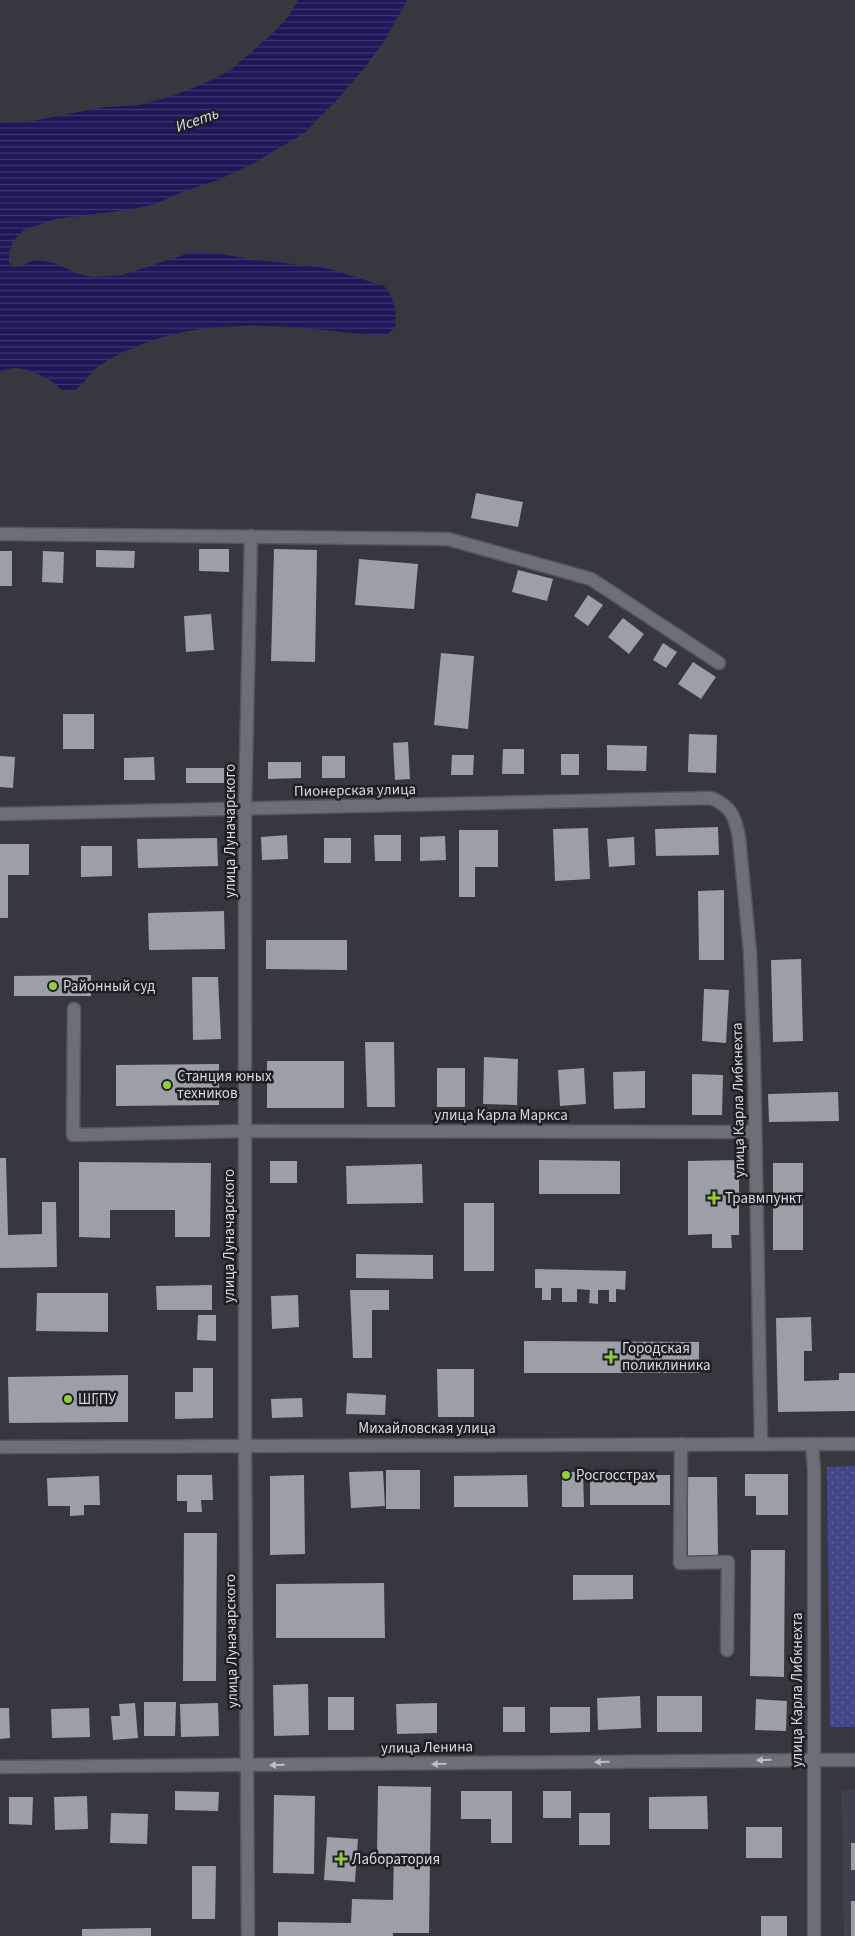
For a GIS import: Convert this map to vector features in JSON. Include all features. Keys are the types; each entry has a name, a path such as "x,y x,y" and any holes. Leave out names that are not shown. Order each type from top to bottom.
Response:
{"street":[{"path":"0,534 448,539 591,579 719,663"},
{"name":"улица Луначарского","path":"248,1936 245,1445 246,808 251,536"},
{"name":"Пионерская улица","path":"0,814 711,798"},
{"name":"улица Карла Либкнехта","path":"711,798 722,803 730,810 736,822 750,952 761,1444"},
{"name":"улица Карла Маркса","path":"74,1010 73,1135 246,1131 755,1132"},
{"path":"681,1444 680,1563 728,1562 728,1650"},
{"name":"улица Карла Либкнехта","path":"812,1444 814,1470 814,1936"},
{"name":"Михайловская улица","path":"0,1447 855,1444"},
{"name":"улица Ленина","path":"0,1768 855,1760"}],"shaded area":[{"path":"855,1466 855,1727 830,1727 827,1467"},
{"path":"841,1790 855,1790 855,1936 844,1936"}],"water":[{"name":"Исеть","path":"298,0 407,0 385,40 362,71 303,134 252,164 218,180 182,192 156,204 127,210 55,219 24,230 13,241 9,262 12,267 22,266 36,260 55,263 78,274 93,277 122,275 193,252 216,253 249,259 327,268 384,286 391,295 394,306 396,316 395,328 386,335 267,326 230,326 177,333 135,347 118,355 95,369 78,388 70,391 62,389 39,374 19,368 0,371 0,123 27,122 104,107 139,105 175,95 212,80 231,70 272,34 288,17"}],"building":[{"path":"476,493 523,502 518,527 471,518"},
{"path":"199,549 229,549 229,572 199,571"},
{"path":"274,549 317,550 315,662 271,661"},
{"path":"96,550 135,551 134,568 96,567"},
{"path":"0,551 12,551 12,586 0,586"},
{"path":"43,551 64,552 63,583 42,582"},
{"path":"359,559 418,564 414,609 355,605"},
{"path":"518,570 553,579 547,601 512,592"},
{"path":"588,595 603,605 588,626 574,616"},
{"path":"211,614 214,650 186,652 184,616"},
{"path":"623,618 644,634 629,654 608,637"},
{"path":"663,643 677,652 666,668 653,660"},
{"path":"441,653 474,656 468,729 434,725"},
{"path":"693,662 716,677 701,699 678,684"},
{"path":"63,714 94,714 94,749 63,749"},
{"path":"689,734 717,735 716,773 688,772"},
{"path":"408,742 410,779 395,780 393,743"},
{"path":"607,745 647,746 646,771 607,770"},
{"path":"503,749 524,749 524,774 502,774"},
{"path":"561,754 579,754 579,775 561,775"},
{"path":"452,755 474,755 473,775 451,775"},
{"path":"0,756 15,757 13,788 0,787"},
{"path":"322,756 345,756 345,778 322,778"},
{"path":"154,757 155,780 124,780 124,758"},
{"path":"268,762 301,762 301,778 268,779"},
{"path":"186,768 224,768 224,783 186,783"},
{"path":"718,827 719,855 656,856 655,829"},
{"path":"588,828 590,879 555,881 553,829"},
{"path":"459,830 498,830 498,867 475,867 475,897 459,897"},
{"path":"287,835 288,859 262,860 261,837"},
{"path":"374,835 401,835 401,861 375,861"},
{"path":"445,836 446,860 420,861 420,837"},
{"path":"634,837 635,865 609,867 607,839"},
{"path":"217,838 218,866 138,868 137,839"},
{"path":"324,838 351,838 351,863 324,863"},
{"path":"0,844 29,844 29,875 8,875 8,918 0,918"},
{"path":"81,846 112,846 112,876 81,877"},
{"path":"724,890 724,960 699,960 698,891"},
{"path":"224,911 225,949 149,950 148,913"},
{"path":"266,940 347,940 347,970 266,969"},
{"path":"801,959 803,1041 773,1042 771,960"},
{"name":"Районный суд","path":"91,975 91,996 14,996 14,976"},
{"path":"192,977 218,977 221,1039 193,1040"},
{"path":"704,989 729,990 726,1043 702,1041"},
{"path":"365,1042 394,1042 395,1107 367,1107"},
{"path":"484,1057 518,1059 517,1105 483,1104"},
{"path":"267,1061 344,1061 344,1108 267,1108"},
{"name":"Станция юных техников","path":"219,1064 219,1105 116,1106 116,1065"},
{"path":"437,1068 465,1068 465,1107 437,1107"},
{"path":"584,1068 586,1104 560,1106 558,1070"},
{"path":"645,1071 645,1108 614,1109 613,1072"},
{"path":"692,1074 723,1075 722,1115 692,1115"},
{"path":"838,1092 839,1121 769,1122 768,1094"},
{"path":"0,1158 6,1158 8,1235 42,1234 42,1202 56,1202 57,1267 0,1268"},
{"path":"539,1160 620,1161 620,1194 539,1194"},
{"name":"Травмпункт","path":"739,1160 739,1235 731,1235 732,1248 712,1248 712,1234 688,1235 688,1161"},
{"path":"270,1161 297,1161 297,1183 270,1183"},
{"path":"79,1162 211,1163 210,1237 175,1237 175,1210 110,1210 110,1238 79,1237"},
{"path":"773,1163 803,1163 803,1250 773,1250"},
{"path":"422,1164 423,1203 347,1204 346,1166"},
{"path":"464,1203 494,1203 494,1271 464,1271"},
{"path":"356,1254 433,1255 433,1279 356,1278"},
{"path":"535,1269 626,1271 625,1290 616,1289 616,1302 609,1302 609,1290 598,1290 598,1304 589,1303 590,1290 577,1289 577,1302 562,1302 562,1288 551,1288 551,1300 542,1300 542,1288 535,1288"},
{"path":"212,1285 212,1310 157,1310 156,1286"},
{"path":"350,1290 389,1290 389,1310 372,1310 372,1358 353,1358"},
{"path":"37,1293 108,1293 108,1332 36,1331"},
{"path":"298,1295 299,1327 272,1329 271,1296"},
{"path":"198,1315 216,1315 216,1341 197,1340"},
{"path":"811,1317 812,1351 804,1351 804,1381 839,1380 839,1373 855,1373 855,1411 778,1412 776,1318"},
{"name":"Городская поликлиника","path":"524,1341 699,1342 699,1373 524,1373"},
{"path":"193,1368 213,1368 213,1418 175,1419 175,1392 193,1392"},
{"path":"437,1369 474,1369 474,1417 438,1417"},
{"name":"ШГПУ","path":"128,1375 128,1422 9,1423 8,1377"},
{"path":"347,1393 386,1395 385,1415 346,1414"},
{"path":"302,1398 303,1417 272,1418 271,1399"},
{"path":"386,1470 420,1470 420,1509 386,1509"},
{"path":"383,1471 385,1506 351,1508 349,1472"},
{"path":"562,1472 583,1472 584,1507 562,1507"},
{"path":"745,1474 788,1474 788,1515 756,1515 756,1496 745,1496"},
{"path":"177,1475 212,1475 213,1500 201,1500 202,1512 187,1512 187,1501 177,1501"},
{"path":"304,1475 305,1554 270,1555 270,1476"},
{"path":"527,1475 528,1507 454,1507 454,1476"},
{"path":"590,1475 670,1475 670,1505 590,1505"},
{"path":"99,1476 100,1505 84,1505 84,1515 70,1516 70,1506 48,1506 47,1478"},
{"path":"688,1477 717,1477 718,1555 688,1556"},
{"path":"184,1533 217,1533 216,1681 183,1681"},
{"path":"751,1550 785,1550 784,1677 750,1676"},
{"path":"573,1575 633,1575 633,1599 573,1600"},
{"path":"384,1583 385,1638 276,1638 276,1584"},
{"path":"308,1684 309,1735 274,1736 273,1685"},
{"path":"640,1696 641,1728 598,1730 597,1698"},
{"path":"657,1696 702,1696 702,1732 657,1732"},
{"path":"328,1697 354,1697 354,1730 328,1730"},
{"path":"756,1699 787,1701 786,1731 755,1730"},
{"path":"144,1702 176,1702 175,1736 144,1736"},
{"path":"135,1703 138,1738 113,1740 111,1716 120,1716 119,1704"},
{"path":"218,1703 219,1736 181,1737 180,1704"},
{"path":"437,1703 437,1733 397,1734 396,1704"},
{"path":"503,1707 525,1707 525,1732 503,1732"},
{"path":"550,1707 590,1707 590,1732 550,1733"},
{"path":"0,1708 9,1708 10,1738 0,1739"},
{"path":"89,1708 90,1737 52,1738 51,1709"},
{"path":"378,1786 431,1787 429,1933 393,1933 393,1936 278,1936 278,1922 351,1923 352,1899 393,1900 394,1854 377,1854"},
{"path":"175,1791 219,1792 218,1811 175,1810"},
{"path":"461,1791 512,1791 512,1843 491,1843 491,1819 461,1819"},
{"path":"543,1791 571,1791 571,1818 543,1818"},
{"path":"274,1795 315,1796 314,1874 273,1873"},
{"path":"87,1796 88,1829 55,1830 54,1797"},
{"path":"707,1796 708,1829 649,1829 649,1797"},
{"path":"9,1797 33,1797 32,1825 9,1824"},
{"path":"111,1813 148,1814 147,1844 110,1843"},
{"path":"579,1813 610,1813 610,1845 579,1845"},
{"path":"746,1827 782,1827 782,1858 746,1858"},
{"name":"Лаборатория","path":"327,1837 358,1839 355,1882 324,1880"},
{"path":"851,1843 855,1843 855,1870 851,1870"},
{"path":"192,1866 216,1866 215,1919 192,1919"},
{"path":"851,1901 855,1901 855,1936 851,1936"},
{"path":"761,1916 787,1916 787,1936 761,1936"},
{"path":"151,1928 151,1936 82,1936 82,1929"}],"place":[{"name":"Районный суд","path":"53,986"},
{"name":"Станция юных техников","path":"167,1085"},
{"name":"Травмпункт","path":"714,1198"},
{"name":"Городская поликлиника","path":"611,1357"},
{"name":"ШГПУ","path":"68,1399"},
{"name":"Росгосстрах","path":"566,1475"},
{"name":"Лаборатория","path":"341,1859"}]}
